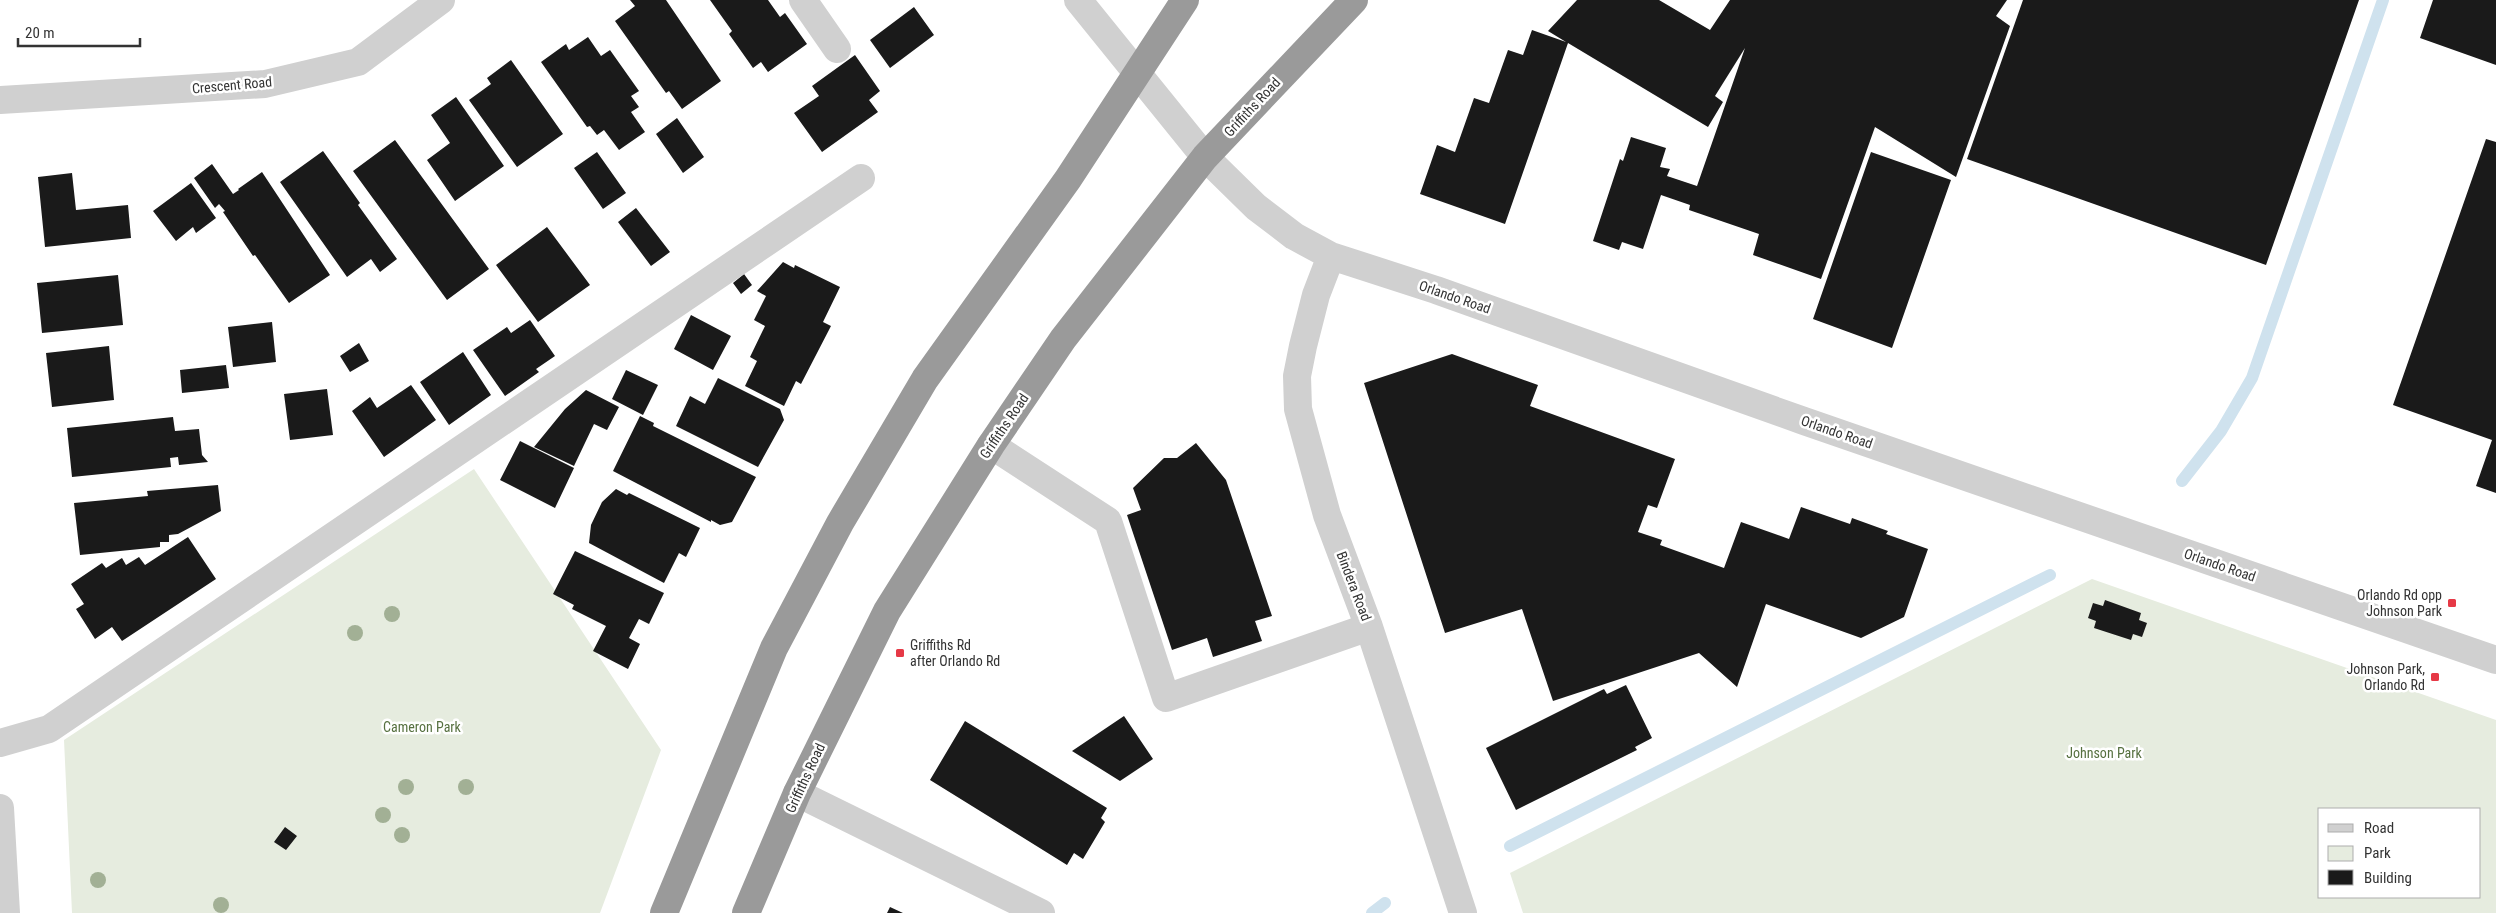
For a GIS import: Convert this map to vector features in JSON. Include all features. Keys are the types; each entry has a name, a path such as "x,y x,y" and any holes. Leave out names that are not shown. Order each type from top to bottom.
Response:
{"highway":[{"path":"664,913 774,648 840,523 925,378 1068,179 1185,0"},
{"name":"Griffiths Road","path":"746,913 797,793 887,611 991,446 1063,339 1205,157 1354,0"}],"street":[{"name":"Crescent Road","path":"0,100 266,84 358,62 441,0"},
{"path":"803,0 837,49"},
{"name":"Orlando Road","path":"1078,0 1205,157 1256,207 1294,236 1331,256 1436,290 1804,421 2496,660"},
{"path":"0,743 49,729 861,178"},
{"name":"Bindera Road","path":"1331,256 1316,295 1302,346 1297,376 1298,409 1328,515 1369,627 1464,913"},
{"path":"991,446 1108,521 1166,698 1369,627"},
{"path":"797,793 1041,913"},
{"path":"0,808 6,913"}],"green space":[{"name":"Cameron Park","path":"474,469 661,750 600,913 72,913 64,740"},
{"name":"Johnson Park","path":"2092,579 2496,720 2496,913 1523,913 1510,873"}],"building":[{"path":"630,0 666,0 721,81 682,109 669,91 666,93 615,21 635,6"},
{"path":"710,0 768,0 780,17 785,13 807,44 768,72 761,62 753,68 729,34 732,31"},
{"path":"1577,0 1659,0 1710,30 1730,0 2007,0 1996,16 2010,26 1956,177 1875,127 1821,279 1753,255 1759,234 1689,210 1690,205 1661,195 1643,249 1622,242 1619,250 1593,241 1620,159 1623,161 1631,137 1666,148 1660,167 1670,169 1667,176 1697,186 1745,48 1715,96 1723,102 1708,127 1568,43 1505,224 1420,194 1437,145 1455,152 1474,98 1489,103 1508,50 1523,55 1532,30 1566,42 1548,31"},
{"path":"2023,0 2359,0 2266,265 1967,159"},
{"path":"2433,0 2496,0 2496,65 2420,38"},
{"path":"914,7 934,35 890,68 870,40"},
{"path":"588,37 601,56 610,50 639,91 631,96 639,107 631,112 645,132 619,150 604,130 597,135 590,126 587,127 541,62 566,44 569,50"},
{"path":"855,55 880,91 869,100 878,112 822,152 794,113 819,96 812,86"},
{"path":"511,60 563,134 517,167 469,100 491,84 487,78"},
{"path":"456,97 504,166 455,201 427,160 450,143 431,115"},
{"path":"677,118 704,157 683,173 656,134"},
{"path":"2486,139 2496,142 2496,493 2476,486 2492,440 2393,405"},
{"path":"395,140 489,269 447,300 353,171"},
{"path":"323,151 360,203 358,205 397,259 380,272 371,259 347,277 280,182"},
{"path":"597,152 626,193 603,209 574,168"},
{"path":"1871,152 1951,180 1892,348 1813,319"},
{"path":"212,164 233,194 262,172 330,275 289,303 255,255 253,256 223,212 225,211 219,204 215,208 194,178"},
{"path":"72,173 76,210 128,205 131,238 45,247 38,177"},
{"path":"191,183 216,218 196,233 193,227 176,241 153,211"},
{"path":"636,208 670,252 651,266 618,222"},
{"path":"547,227 590,285 538,322 496,265"},
{"path":"783,262 794,268 795,265 840,287 823,322 831,326 801,384 796,381 784,406 745,386 757,361 750,357 765,326 754,320 766,296 757,291"},
{"path":"744,274 752,285 741,294 733,283"},
{"path":"118,275 123,325 42,333 37,283"},
{"path":"691,315 731,336 713,370 674,349"},
{"path":"530,320 555,356 536,369 539,372 505,396 473,350 507,327 511,333"},
{"path":"272,322 276,362 233,367 228,327"},
{"path":"359,343 369,361 350,372 340,356"},
{"path":"109,346 114,400 52,407 46,353"},
{"path":"463,352 491,395 449,425 420,382"},
{"path":"1452,354 1538,385 1530,406 1675,459 1657,508 1648,505 1638,532 1662,540 1660,545 1724,568 1741,522 1789,539 1801,507 1850,524 1852,518 1888,531 1886,534 1928,549 1904,617 1861,638 1766,604 1737,687 1699,653 1553,701 1522,609 1445,633 1364,383"},
{"path":"226,365 229,388 182,393 180,370"},
{"path":"626,370 658,385 643,415 612,399"},
{"path":"718,378 780,409 784,420 758,467 676,426 690,396 705,404"},
{"path":"411,385 436,420 384,457 352,411 370,397 377,408"},
{"path":"327,389 333,435 290,440 284,394"},
{"path":"586,390 619,407 607,430 594,424 574,466 534,447 565,409"},
{"path":"640,416 654,423 653,426 756,477 732,522 720,525 711,520 711,522 613,471"},
{"path":"173,417 175,431 199,429 202,455 208,462 179,465 178,457 170,458 171,467 72,477 67,428"},
{"path":"520,441 574,468 555,508 500,480"},
{"path":"1196,443 1226,480 1272,616 1255,621 1262,641 1213,657 1207,638 1172,650 1127,515 1141,510 1133,488 1164,458 1177,458"},
{"path":"218,485 221,511 178,534 169,535 169,542 160,542 160,547 80,555 74,503 148,496 147,491"},
{"path":"616,489 627,495 629,493 700,528 686,557 679,553 664,583 589,543 591,525 602,502"},
{"path":"188,537 216,579 122,641 112,627 95,639 76,609 84,604 71,584 102,563 106,568 122,558 126,565 139,557 145,565"},
{"path":"575,551 664,593 649,624 639,619 629,638 640,644 628,669 593,651 606,626 572,609 574,605 553,594"},
{"path":"2105,600 2141,613 2139,620 2147,623 2142,637 2133,634 2131,640 2094,628 2096,621 2088,618 2093,603 2103,606"},
{"path":"1626,685 1652,738 1635,747 1637,750 1516,810 1486,748 1604,689 1607,694"},
{"path":"1124,716 1153,759 1120,781 1072,751"},
{"path":"965,721 1107,808 1101,818 1105,822 1083,859 1074,853 1067,865 930,780"},
{"path":"285,827 297,836 286,850 274,842"},
{"path":"890,907 903,913 887,913"}],"waterway":[{"path":"2182,481 2221,431 2252,378 2383,0"},
{"path":"1510,846 2050,575"},
{"path":"1372,913 1385,903"}],"place":[{"name":"Orlando Rd opp Johnson Park","path":"2452,603"},
{"name":"Griffiths Rd after Orlando Rd","path":"900,653"},
{"name":"Johnson Park, Orlando Rd","path":"2435,677"}]}
